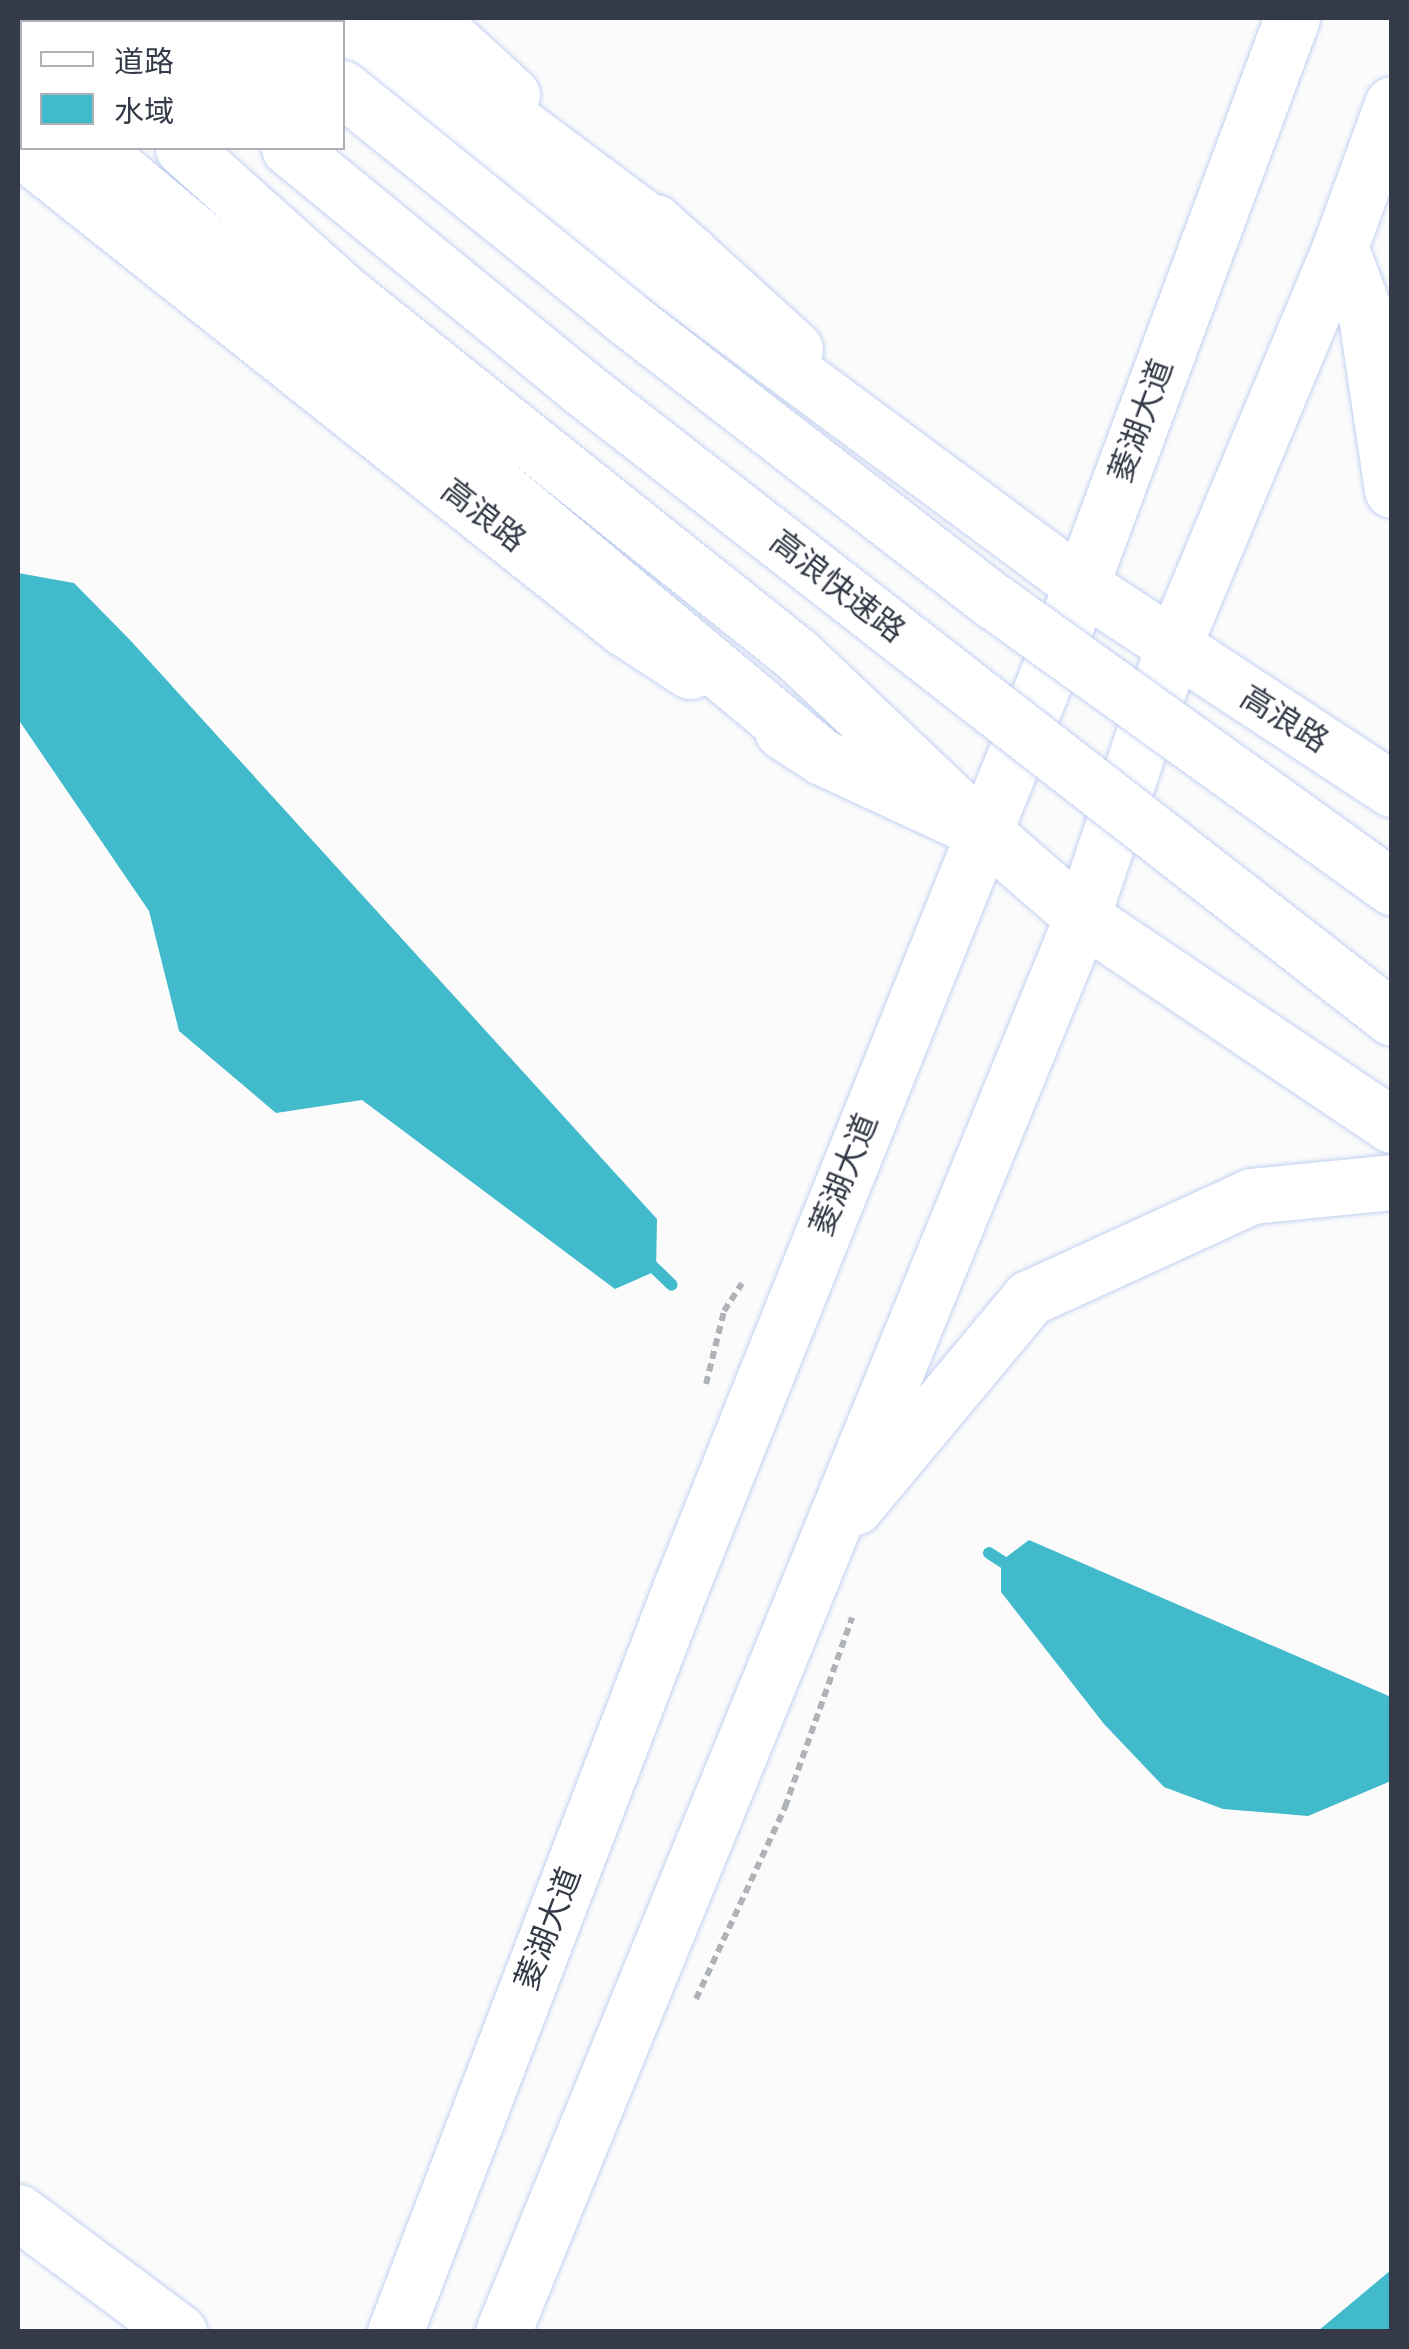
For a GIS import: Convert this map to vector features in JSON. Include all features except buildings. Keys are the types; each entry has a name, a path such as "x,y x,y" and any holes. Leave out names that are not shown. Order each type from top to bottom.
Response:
{"main road":[{"path":"376,18 690,253"},
{"name":"高浪路","path":"428,18 934,476"},
{"name":"菱湖大道","path":"395,2332 686,1570 1081,586 1292,18"},
{"name":"高浪路","path":"345,41 1081,586 1172,649 1392,789"},
{"path":"345,90 623,315 994,602 1392,887"},
{"path":"504,2332 820,1548 1082,917 1172,649 1340,247 1392,104"},
{"name":"高浪路","path":"22,150 624,628 822,757 983,832"},
{"path":"95,150 822,757"},
{"name":"高浪路","path":"185,150 348,296 797,655 983,832 1082,917 1392,1125"},
{"name":"高浪快速路","path":"290,150 582,388 1392,1018"},
{"path":"1340,247 1366,316 1392,490"},
{"path":"820,1548 1029,1298 1252,1196 1392,1182"},
{"path":"18,2212 179,2332"}],"water":[{"path":"18,573 74,583 131,641 657,1219 656,1271 615,1289 362,1100 276,1113 179,1031 149,911 18,719"},
{"path":"1029,1540 1391,1697 1391,1781 1308,1816 1223,1809 1164,1787 1104,1724 1001,1592 1001,1561"},
{"path":"1391,2270 1391,2331 1318,2331"}],"waterway":[{"path":"645,1259 672,1285"},
{"path":"989,1553 1014,1569"}]}
